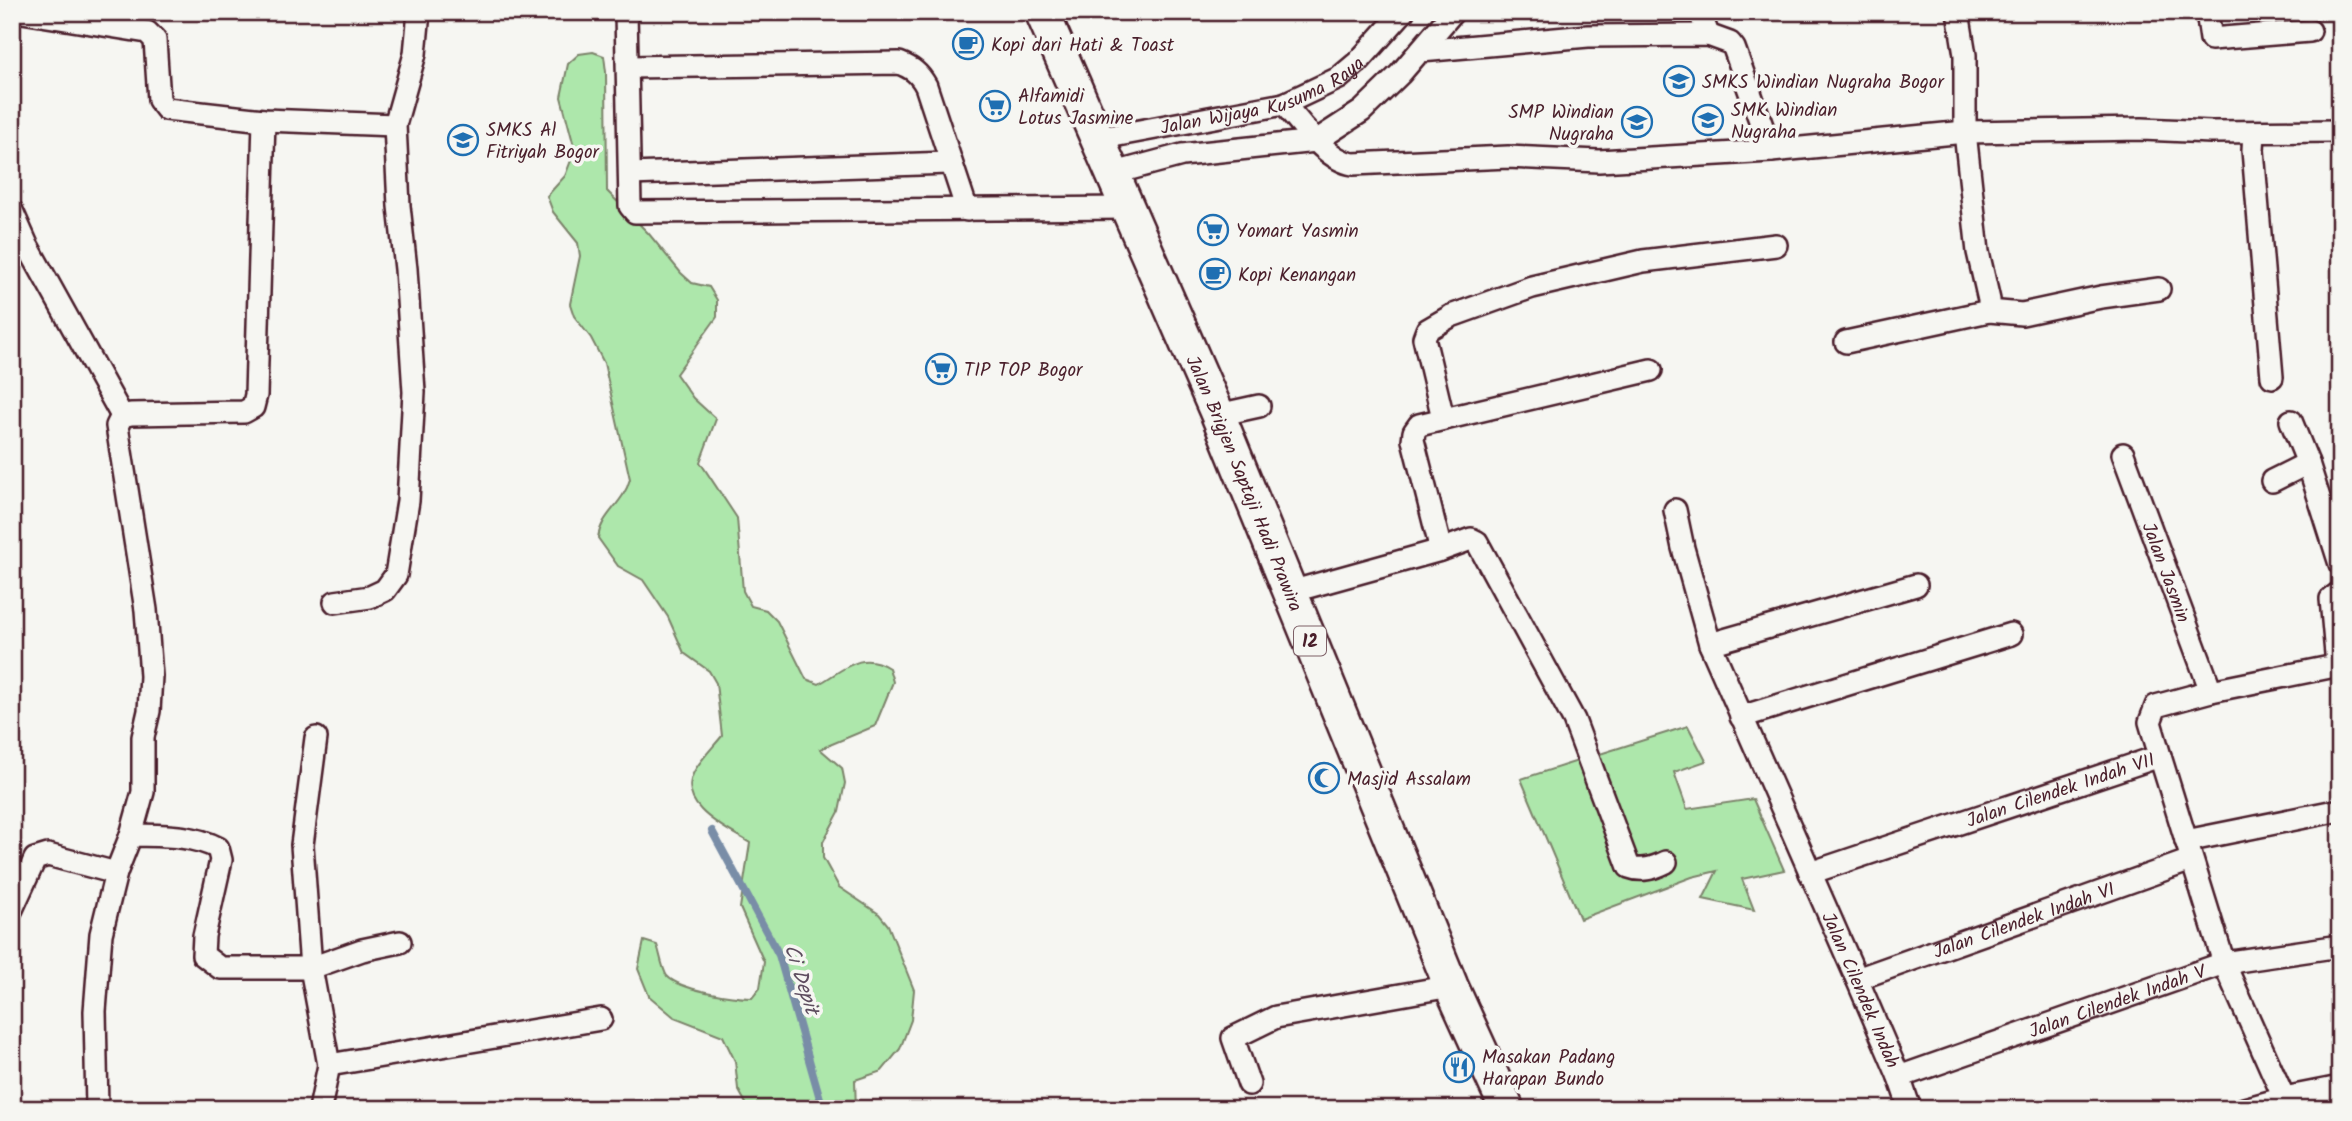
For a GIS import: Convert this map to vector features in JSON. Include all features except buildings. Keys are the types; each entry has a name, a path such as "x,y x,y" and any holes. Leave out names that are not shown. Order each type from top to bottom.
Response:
{"main road":[{"name":"Jalan Brigjen Saptaji Hadi Prawira","path":"1042,12 1218,415 1451,986 1507,1109"}],"street":[{"path":"22,12 147,32 155,40 159,100 166,109 264,120 395,125"},
{"path":"335,601 370,597 385,590 396,575 408,501 414,392 395,125 415,54 419,12"},
{"path":"626,12 630,206 635,212 1128,208"},
{"name":"Jalan Wijaya Kusuma Raya","path":"1097,139 1284,104 1339,78 1358,62 1403,12"},
{"name":"Jalan Wijaya Kusuma Raya","path":"1111,174 1182,155 1316,141 1362,111 1421,51 1453,12"},
{"path":"1700,12 1708,35"},
{"path":"1958,12 1965,55 1965,132 1978,251 1987,287 1989,311"},
{"path":"2207,12 2211,39 2310,31"},
{"path":"1421,51 1588,36 1708,35 1730,43 1734,48 1771,151"},
{"path":"628,67 899,62 919,74 926,86 967,210"},
{"path":"1284,104 1316,141 1338,159 1353,164 1508,157 1599,161 1771,151 1965,132 2141,129 2340,131"},
{"path":"122,416 244,412 253,407 256,395 264,120"},
{"path":"1174,124 1182,155"},
{"path":"2254,132 2253,150 2272,377"},
{"path":"630,174 950,163"},
{"path":"12,211 27,245 122,416"},
{"path":"1443,418 1424,338 1427,330 1442,321 1532,287 1643,261 1776,245"},
{"path":"1846,342 1989,311 2022,314 2101,297 2159,289"},
{"path":"1441,550 1413,440 1419,425 1651,370"},
{"path":"1218,415 1259,406"},
{"path":"97,1109 96,971 101,934 116,873 131,835 143,792 143,737 149,711 151,676 146,610 117,426 122,416"},
{"path":"2291,421 2308,463 2340,564"},
{"name":"Jalan Jasmin","path":"2123,454 2211,691"},
{"path":"2272,481 2308,463"},
{"name":"Jalan Cilendek Indah","path":"1675,510 1710,645 1857,979 1910,1109"},
{"path":"1290,592 1441,550 1471,539 1477,542 1574,720 1629,867 1636,870 1647,869 1666,862"},
{"path":"1710,645 1916,585"},
{"path":"2338,665 2331,599 2340,592"},
{"path":"1741,717 2011,634"},
{"name":"Jalan Cilendek Indah VII","path":"1810,873 2160,756 2150,722 2156,706 2211,691 2338,665"},
{"path":"316,738 302,845 310,968 330,1065 320,1109"},
{"path":"2160,756 2224,962 2284,1098"},
{"name":"Jalan Cilendek Indah VI","path":"1857,979 2188,850 2340,810"},
{"path":"131,835 190,838 202,840 218,848 222,860 204,936 203,955 220,968 310,968 362,950 400,942"},
{"path":"12,909 35,859 48,855 116,873"},
{"name":"Jalan Cilendek Indah V","path":"1899,1077 2224,962 2340,946"},
{"path":"1250,1084 1233,1038 1267,1020 1451,986"},
{"path":"330,1065 601,1019"},
{"path":"2244,1109 2340,1087"}],"green space":[{"path":"593,52 604,56 606,72 607,191 649,234 681,273 692,283 709,287 717,300 717,317 676,374 693,398 716,419 700,462 737,518 743,591 751,606 766,610 777,621 806,679 819,684 853,664 870,661 889,668 893,682 875,726 820,749 842,768 845,783 839,812 823,842 823,858 839,887 879,914 888,925 914,990 911,1020 900,1049 882,1071 855,1080 856,1109 749,1109 738,1089 735,1061 723,1036 674,1017 649,996 638,969 644,941 657,945 665,973 674,981 707,992 752,998 760,988 764,962 740,908 750,843 706,815 692,795 690,783 695,770 722,736 716,683 709,671 684,653 668,617 643,580 618,566 598,538 603,522 622,496 630,479 604,363 591,338 574,316 570,304 580,256 578,243 553,212 547,196 565,176 575,150 561,97 568,64 579,54"},
{"path":"1688,726 1706,761 1674,772 1687,809 1753,799 1784,870 1742,879 1754,910 1703,899 1717,871 1692,877 1580,919 1521,779"}],"waterway":[{"name":"Ci Depit","path":"712,831 779,955 823,1109"}],"place":[{"name":"Kopi dari Hati & Toast","path":"968,44"},
{"name":"SMKS Windian Nugraha Bogor","path":"1679,81"},
{"name":"Alfamidi Lotus Jasmine","path":"995,106"},
{"name":"SMK Windian Nugraha","path":"1708,120"},
{"name":"SMP Windian Nugraha","path":"1637,122"},
{"name":"SMKS Al Fitriyah Bogor","path":"463,140"},
{"name":"Yomart Yasmin","path":"1213,230"},
{"name":"Kopi Kenangan","path":"1215,274"},
{"name":"TIP TOP Bogor","path":"941,369"},
{"name":"Masjid Assalam","path":"1324,778"},
{"name":"Masakan Padang Harapan Bundo","path":"1459,1067"}]}
